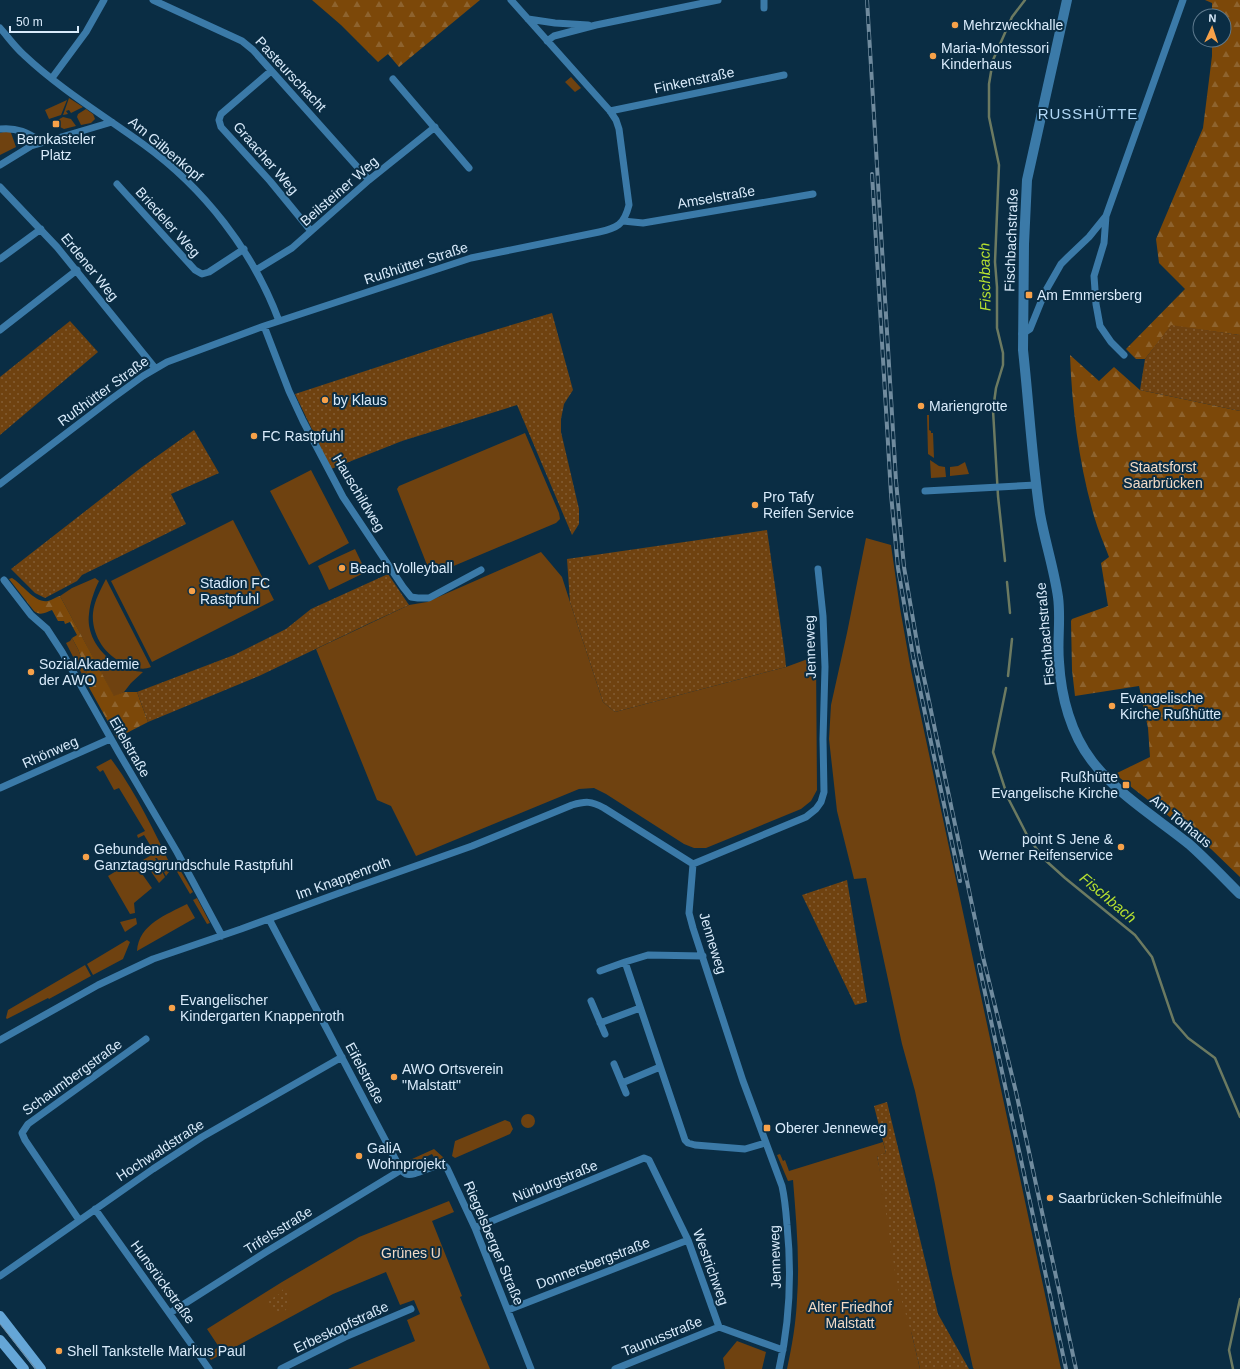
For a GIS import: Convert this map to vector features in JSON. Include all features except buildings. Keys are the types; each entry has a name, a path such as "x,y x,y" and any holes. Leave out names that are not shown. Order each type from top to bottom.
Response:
{"main road":[{"name":"Fischbachstraße","path":"1067,0 1027,180 1022,334 1036,485 1040,514 1053,568 1059,608 1059,661 1067,710 1083,748 1101,772"},
{"name":"Am Torhaus","path":"1101,772 1193,848 1240,894"},
{"path":"0,1316 41,1369"},
{"path":"0,1340 24,1369"}],"street":[{"path":"52,78 86,32 104,0"},
{"name":"Pasteurschacht","path":"153,0 242,41 253,50 369,180"},
{"path":"511,0 610,111 616,120 619,129 629,205 627,214 623,221"},
{"path":"548,41 554,36 596,25 718,0"},
{"path":"764,0 764,8"},
{"path":"1124,355 1111,342 1100,326 1096,304 1094,276 1104,243 1106,216 1183,0"},
{"path":"528,19 555,24 596,25"},
{"name":"Am Gilbenkopf","path":"0,28 23,54 52,78 144,144 187,182 221,220 244,249 267,291 280,321"},
{"name":"Graacher Weg","path":"271,71 221,114 219,120 221,126 270,181 311,231"},
{"name":"Finkenstraße","path":"610,111 784,75"},
{"path":"393,79 469,168"},
{"path":"0,165 31,146 112,122"},
{"path":"0,129 11,127 32,135 42,142"},
{"name":"Beilsteiner Weg","path":"256,270 292,248 369,180 435,127"},
{"name":"Briedeler Weg","path":"117,184 195,270 202,274 209,272 244,249"},
{"name":"Erdener Weg","path":"0,187 41,229 77,270 155,368"},
{"name":"Amselstraße","path":"623,221 643,223 813,194"},
{"path":"1022,334 1030,329 1045,292 1061,264 1089,237 1106,216"},
{"name":"Rußhütter Straße","path":"0,484 110,400 155,368 180,357 264,326 471,258 612,229 623,221"},
{"path":"0,259 41,229"},
{"path":"0,330 77,270"},
{"name":"Hauschildweg","path":"264,326 303,421 343,497 407,592 412,597 429,598 481,570"},
{"path":"925,491 1036,485"},
{"name":"Jenneweg","path":"779,1369 783,1350 790,1289 788,1237 782,1186 743,1081 689,913 694,864 806,817 816,809 821,802 824,792 823,739 825,667 823,616 818,569"},
{"name":"Eifelstraße","path":"4,580 31,615 48,629 176,852 222,936"},
{"name":"Rhönweg","path":"0,788 110,739"},
{"name":"Im Knappenroth","path":"0,1040 92,989 153,960 472,846 584,802 595,803 604,808 694,864"},
{"name":"Eifelstraße","path":"269,918 403,1172"},
{"path":"600,971 643,956 658,954 703,956"},
{"path":"625,962 684,1140 688,1144 740,1149 765,1143"},
{"path":"591,1001 605,1034"},
{"path":"600,1023 640,1008"},
{"name":"Schaumbergstraße","path":"80,1220 25,1140 22,1133 28,1124 146,1039"},
{"name":"Hochwaldstraße","path":"0,1276 94,1209 202,1137 342,1057"},
{"path":"614,1064 626,1093"},
{"path":"622,1083 660,1067"},
{"name":"Westrichweg","path":"644,1158 649,1160 688,1240 719,1327 783,1350"},
{"name":"Nürburgstraße","path":"475,1228 644,1158"},
{"name":"Riegelsberger Straße","path":"403,1172 412,1174 439,1164 444,1165 447,1168 475,1228 531,1369"},
{"name":"Trifelsstraße","path":"170,1313 266,1252 403,1172"},
{"name":"Hunsrückstraße","path":"94,1209 210,1369"},
{"name":"Donnersbergstraße","path":"508,1310 688,1240"},
{"name":"Erbeskopfstraße","path":"281,1369 344,1337 411,1309"},
{"name":"Taunusstraße","path":"615,1369 719,1327"}],"green space":[{"path":"312,0 480,0 399,67 388,54 378,62 341,25"},
{"path":"1205,0 1240,0 1240,335 1171,326 1145,359 1136,359 1126,349 1185,289 1159,263 1156,239 1203,128 1212,48 1232,48 1232,8 1212,8 1212,3"},
{"path":"571,77 581,88 575,92 565,82"},
{"path":"69,98 83,107 71,113 69,110 66,111 68,114 63,115"},
{"path":"67,100 61,115 49,119 45,110"},
{"path":"86,109 93,114 95,119 91,123 81,125 77,117 78,114"},
{"path":"63,117 71,119 76,126 64,129 58,126 59,124 56,121"},
{"path":"10,130 16,147 0,155 0,133"},
{"path":"552,313 573,390 564,404 561,419 561,432 579,509 579,524 572,535 517,405 402,441 331,469 295,394 451,343"},
{"path":"70,321 98,352 0,435 0,377"},
{"path":"1171,325 1240,335 1240,411 1140,390 1145,359"},
{"name":"Staatsforst Saarbrücken","path":"1070,355 1099,381 1114,367 1140,390 1240,411 1240,877 1211,849 1115,774 1150,757 1148,728 1139,686 1075,696 1072,670 1071,621 1072,619 1108,606 1101,563 1109,557 1096,521 1080,456 1072,396"},
{"path":"927,415 929,415 929,430 933,433 934,458 928,454"},
{"path":"194,430 219,473 171,494 186,524 82,575 77,581 45,598 35,593 11,569 142,467"},
{"path":"525,433 559,513 560,519 556,523 433,574 429,570 397,489 399,486"},
{"path":"930,460 939,466 945,467 946,477 931,478"},
{"path":"965,462 969,474 950,476 950,467 958,466"},
{"path":"311,470 349,543 309,565 270,491"},
{"name":"Stadion FC Rastpfuhl","path":"233,520 274,600 152,662 111,581"},
{"path":"767,530 786,667 615,712 603,702 570,602 567,559"},
{"path":"866,538 891,545 911,670 1061,1369 973,1368 952,1274 915,1091 902,1044 866,878 854,879 837,811 829,739 831,705"},
{"name":"Beach Volleyball","path":"355,549 366,572 329,590 318,566"},
{"path":"541,552 562,577 603,702 615,712 786,667 816,656 817,790 811,801 801,809 706,848 694,848 684,844 606,794 594,788 579,789 416,856 391,806 377,800 316,649 409,605 427,602"},
{"path":"388,574 409,605 259,676 148,722 137,692 234,655 286,629 311,609"},
{"path":"12,578 39,600 48,601 60,596 114,696 124,692 137,692 148,722 117,738 86,682 87,672 72,638 77,635 70,622 65,624 64,621 58,621 52,610 40,614 36,613 9,579"},
{"path":"95,578 99,581 92,597 89,614 92,637 101,651 113,662 134,671 143,672 124,692 114,697 60,596 72,588"},
{"path":"106,579 151,667 144,669 137,668 117,660 105,650 97,636 94,629 93,613 98,595"},
{"path":"72,638 87,672 86,682 66,643"},
{"path":"111,759 137,798 172,868 166,876 157,858 155,858 165,877 159,883 143,860 155,853 144,835 138,838 137,835 145,831 119,788 114,790 103,770 100,772 96,767"},
{"path":"133,861 152,888 134,903 135,913 130,914 108,876"},
{"path":"179,868 193,892 190,894 176,870"},
{"path":"847,880 867,1002 855,1005 802,895"},
{"path":"197,898 210,923 207,924 193,900"},
{"path":"187,904 195,918 137,951 139,942 148,927 162,917"},
{"path":"136,918 137,924 125,932 120,922"},
{"path":"127,940 130,942 123,959 93,975 87,964"},
{"path":"85,965 91,976 49,999 48,998 7,1019 6,1018 8,1010"},
{"path":"887,1102 938,1314 969,1369 920,1369 912,1335 897,1285 877,1155 886,1153 874,1106"},
{"path":"525,1114 531,1114 535,1118 535,1124 531,1128 525,1128 521,1124 521,1118"},
{"path":"505,1120 510,1122 513,1129 510,1134 455,1158 452,1156 455,1141"},
{"name":"Alter Friedhof Malstatt","path":"883,1142 886,1153 877,1156 920,1369 787,1369 794,1334 798,1284 797,1239 793,1180 788,1181 777,1155 780,1154 783,1161 785,1160 789,1171"},
{"path":"434,1149 444,1158 442,1160 435,1159 432,1154 413,1163 415,1168 405,1167 401,1164"},
{"name":"Grünes U","path":"449,1201 454,1212 432,1221 462,1296 460,1297 490,1369 348,1369 415,1341 407,1320 420,1314 414,1300 400,1305 386,1272 333,1294 211,1360 206,1354 219,1347 207,1329 282,1282 359,1237"},
{"path":"284,1288 290,1292 286,1310 276,1315 268,1301 279,1294"},
{"path":"737,1341 766,1352 762,1369 725,1369 723,1358"}],"waterway":[{"name":"Fischbach","path":"1005,561 998,496 993,410 996,388 1003,365 1003,353 997,328 997,287 995,262 999,165 989,117 989,84 993,60 1012,17 1025,0"},
{"name":"Fischbach","path":"1007,582 1010,613"},
{"name":"Fischbach","path":"1008,676 1012,639"},
{"name":"Fischbach","path":"1006,688 993,752 1008,798 1028,837 1044,859 1135,935 1152,957 1174,1022 1188,1038 1215,1058 1240,1117"},
{"name":"Fischbach","path":"1233,1369 1229,1350 1240,1299"}],"tram line":[{"path":"0,1324 36,1369"}],"railway":[{"path":"867,0 896,481 904,567 919,654 983,957 1016,1092 1076,1369"},
{"path":"872,174 891,494 898,568 913,656 960,881"},
{"path":"979,965 1066,1369"}],"place":[{"name":"Mehrzweckhalle","path":"955,25"},
{"name":"Maria-Montessori Kinderhaus","path":"933,56"},
{"name":"Bernkasteler Platz","path":"56,124"},
{"name":"Am Emmersberg","path":"1029,295"},
{"name":"by Klaus","path":"325,400"},
{"name":"Mariengrotte","path":"921,406"},
{"name":"FC Rastpfuhl","path":"254,436"},
{"name":"Pro Tafy Reifen Service","path":"755,505"},
{"name":"Beach Volleyball","path":"342,568"},
{"name":"Stadion FC Rastpfuhl","path":"192,591"},
{"name":"SozialAkademie der AWO","path":"31,672"},
{"name":"Evangelische Kirche Rußhütte","path":"1112,706"},
{"name":"Rußhütte Evangelische Kirche","path":"1126,785"},
{"name":"point S Jene & Werner Reifenservice","path":"1121,847"},
{"name":"Gebundene Ganztagsgrundschule Rastpfuhl","path":"86,857"},
{"name":"Evangelischer Kindergarten Knappenroth","path":"172,1008"},
{"name":"AWO Ortsverein \"Malstatt\"","path":"394,1077"},
{"name":"Oberer Jenneweg","path":"767,1128"},
{"name":"GaliA Wohnprojekt","path":"359,1156"},
{"name":"Saarbrücken-Schleifmühle","path":"1050,1198"},
{"name":"Shell Tankstelle Markus Paul","path":"59,1351"}],"district":[{"name":"RUSSHÜTTE","path":"1088,114"}]}
